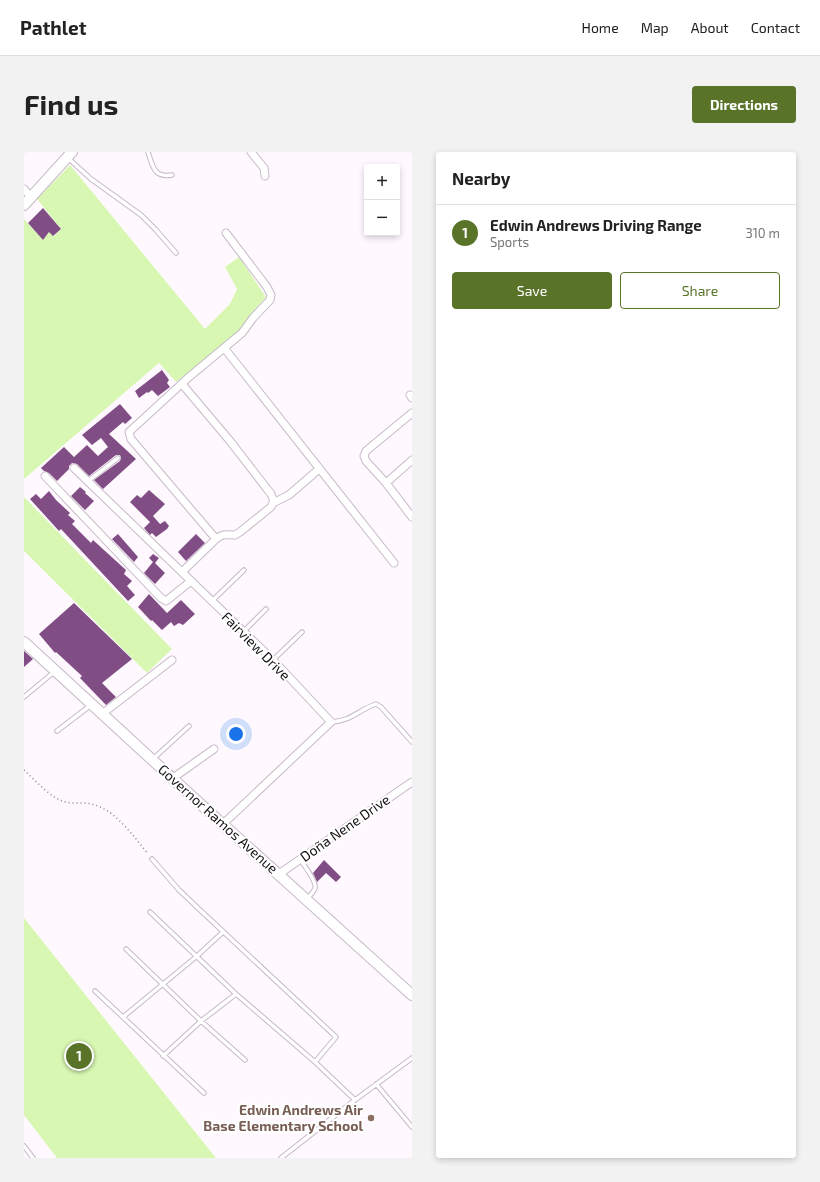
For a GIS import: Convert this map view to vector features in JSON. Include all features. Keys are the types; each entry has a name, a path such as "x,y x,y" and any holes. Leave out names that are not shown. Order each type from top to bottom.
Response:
{"main road":[{"path":"26,197 69,155"},
{"name":"Governor Ramos Avenue","path":"24,642 412,995"}],"street":[{"path":"251,152 264,168 265,176"},
{"path":"216,539 129,435 131,430 242,333 253,318 270,300 271,295 267,287 226,233"},
{"path":"225,349 394,563"},
{"path":"182,384 230,441 271,494 274,503"},
{"path":"411,513 366,461 364,456 366,452 412,413"},
{"path":"386,483 412,460"},
{"name":"Fairview Drive","path":"74,468 273,660 330,722"},
{"path":"182,572 220,535 235,535 319,469"},
{"path":"45,476 161,598 166,601 191,581"},
{"path":"102,714 172,660"},
{"path":"223,824 330,722"},
{"path":"173,778 214,748"},
{"name":"Doña Nene Drive","path":"279,874 412,782"}],"lane":[{"path":"148,152 153,168 158,174 164,177 172,176"},
{"path":"69,155 91,179 141,215 176,253"},
{"path":"88,481 118,458"},
{"path":"211,601 244,570"},
{"path":"243,632 266,609"},
{"path":"273,660 302,632"},
{"path":"24,697 55,670"},
{"path":"57,731 92,704"},
{"path":"330,722 348,719 376,704 381,707 412,742"},
{"path":"152,760 189,726"},
{"path":"152,859 179,890 336,1037 315,1062"},
{"path":"300,859 314,881 316,887 306,899"},
{"path":"150,912 198,956 236,994 315,1062 355,1100"},
{"path":"123,1017 198,956 224,932"},
{"path":"126,948 201,1021 245,1060"},
{"path":"95,991 204,1093"},
{"path":"163,1056 201,1021 236,994"},
{"path":"281,1158 355,1100 412,1058"},
{"path":"376,1084 412,1127"},
{"path":"24,1146 33,1158"}],"path":[{"path":"24,770 54,796 63,801 88,803 96,805 107,811 124,824 152,859"}],"green space":[{"path":"70,165 205,329 230,304 237,289 225,267 239,257 266,297 251,314 241,330 176,382 159,363 24,479 24,219 43,240 49,232 54,236 61,229 37,199"},
{"path":"24,497 172,649 147,673 24,551"},
{"path":"24,918 216,1158 57,1158 24,1115"}],"building":[{"path":"43,208 61,229 53,236 49,232 43,240 28,223"},
{"path":"162,370 169,380 167,383 170,387 158,396 152,390 139,398 135,391"},
{"path":"120,404 132,418 125,424 123,422 109,434 136,459 103,489 94,480 120,461 120,455 116,455 89,476 77,464 72,463 69,466 69,469 57,481 41,468 64,447 74,457 87,445 98,456 108,447 101,438 92,445 82,435"},
{"path":"80,487 94,501 85,510 71,496"},
{"path":"149,490 165,504 153,516 160,524 165,521 169,526 156,537 152,533 150,535 144,528 150,522 130,502 137,495 141,498"},
{"path":"49,491 70,513 68,515 75,521 72,524 91,543 93,540 126,570 124,574 132,581 127,586 135,595 128,601 61,529 59,531 30,499 36,494 41,499"},
{"path":"118,534 138,557 134,562 112,539"},
{"path":"196,534 205,543 186,561 178,552"},
{"path":"153,554 159,558 155,563 165,573 155,584 144,573 153,562 149,558"},
{"path":"149,594 167,613 181,600 195,614 183,625 179,623 174,626 171,622 162,630 138,607"},
{"path":"74,603 132,659 102,683 116,697 106,705 80,678 82,676 56,652 55,653 39,634"},
{"path":"24,651 33,659 24,667"},
{"path":"324,860 341,877 336,882 326,873 317,882 313,873"}],"place":[{"name":"Edwin Andrews Driving Range","path":"79,1056"},
{"name":"Edwin Andrews Air Base Elementary School","path":"371,1118"}]}
